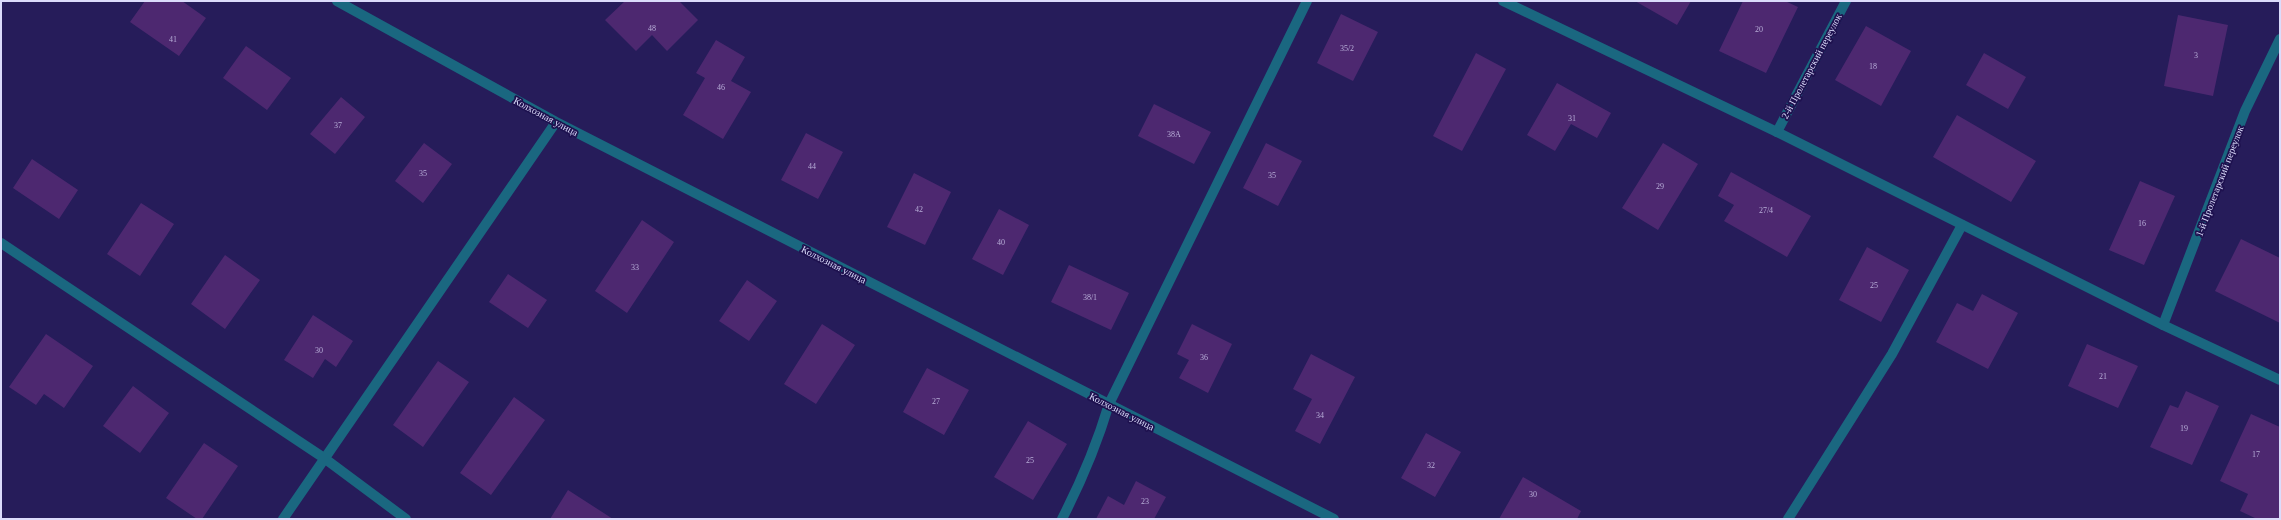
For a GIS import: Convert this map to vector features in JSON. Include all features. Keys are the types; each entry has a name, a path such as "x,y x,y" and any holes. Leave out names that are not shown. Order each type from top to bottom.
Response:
{"street":[{"name":"Колхозная улица","path":"337,1 556,122 1334,519"},
{"path":"1062,519 1084,474 1100,434 1109,404 1308,1"},
{"path":"1503,1 1777,132 2163,325 2280,380"},
{"name":"2-й Пролетарский переулок","path":"1777,132 1846,1"},
{"name":"1-й Пролетарский переулок","path":"2163,325 2245,111 2280,38"},
{"path":"283,519 556,122"},
{"path":"1788,519 1892,354 1962,225"},
{"path":"1,243 324,458 406,519"}],"building":[{"path":"145,1 182,1 206,18 179,56 130,22"},
{"path":"625,1 679,1 698,20 667,51 652,35 636,51 605,20"},
{"path":"1635,1 1691,1 1677,25"},
{"path":"1743,1 1785,1 1798,7 1766,73 1719,51"},
{"path":"1341,14 1378,32 1353,81 1317,63"},
{"path":"2178,15 2228,25 2213,96 2164,86"},
{"path":"1866,26 1911,51 1881,106 1835,80"},
{"path":"716,40 745,57 731,81 751,92 723,139 683,115 705,78 696,73"},
{"path":"246,46 291,78 267,110 223,78"},
{"path":"1476,53 1506,69 1462,151 1433,136"},
{"path":"1984,53 2026,77 2008,109 1966,85"},
{"path":"1557,83 1611,113 1597,138 1571,124 1555,151 1527,135"},
{"path":"341,97 365,117 335,154 310,134"},
{"path":"1154,104 1211,132 1194,164 1138,136"},
{"path":"1957,115 2036,161 2011,202 1933,157"},
{"path":"806,133 843,152 818,199 781,180"},
{"path":"424,143 452,164 423,203 395,181"},
{"path":"1266,143 1302,161 1278,206 1243,188"},
{"path":"1663,143 1698,164 1658,230 1622,208"},
{"path":"32,159 78,190 59,219 13,188"},
{"path":"1731,172 1811,216 1787,257 1724,221 1734,205 1718,196"},
{"path":"914,173 951,192 925,245 887,227"},
{"path":"2140,181 2175,196 2144,265 2109,250"},
{"path":"141,203 174,224 140,276 107,254"},
{"path":"999,209 1029,225 1003,275 972,259"},
{"path":"642,220 674,242 627,313 595,291"},
{"path":"2241,239 2280,258 2280,323 2215,291"},
{"path":"1867,247 1909,270 1881,322 1839,300"},
{"path":"225,255 260,280 225,329 191,304"},
{"path":"1069,265 1129,293 1111,330 1051,302"},
{"path":"508,274 547,300 528,328 489,302"},
{"path":"747,280 777,301 749,341 719,321"},
{"path":"1982,294 2018,313 1988,369 1936,342 1957,303 1973,311"},
{"path":"313,315 353,341 336,367 325,359 313,378 284,360"},
{"path":"822,324 855,345 816,404 784,384"},
{"path":"1192,324 1232,344 1208,393 1179,378 1189,360 1177,354"},
{"path":"46,334 93,366 64,408 44,394 36,405 9,387"},
{"path":"2087,344 2138,366 2118,408 2068,386"},
{"path":"1311,354 1355,377 1320,444 1295,431 1312,399 1293,389"},
{"path":"438,361 469,382 423,447 393,425"},
{"path":"927,368 969,390 944,435 903,412"},
{"path":"133,386 169,413 140,453 103,426"},
{"path":"2186,391 2219,406 2192,465 2150,447 2170,405 2178,408"},
{"path":"514,397 545,420 491,495 460,473"},
{"path":"2251,414 2280,427 2280,519 2257,519 2240,511 2248,494 2220,481"},
{"path":"1028,421 1067,444 1033,500 994,477"},
{"path":"1426,433 1461,452 1435,497 1401,478"},
{"path":"204,443 238,466 202,519 197,519 166,498"},
{"path":"1523,477 1581,511 1577,519 1499,519"},
{"path":"1136,481 1166,497 1154,519 1096,519 1108,496 1124,505"},
{"path":"568,490 613,519 550,519"}]}
